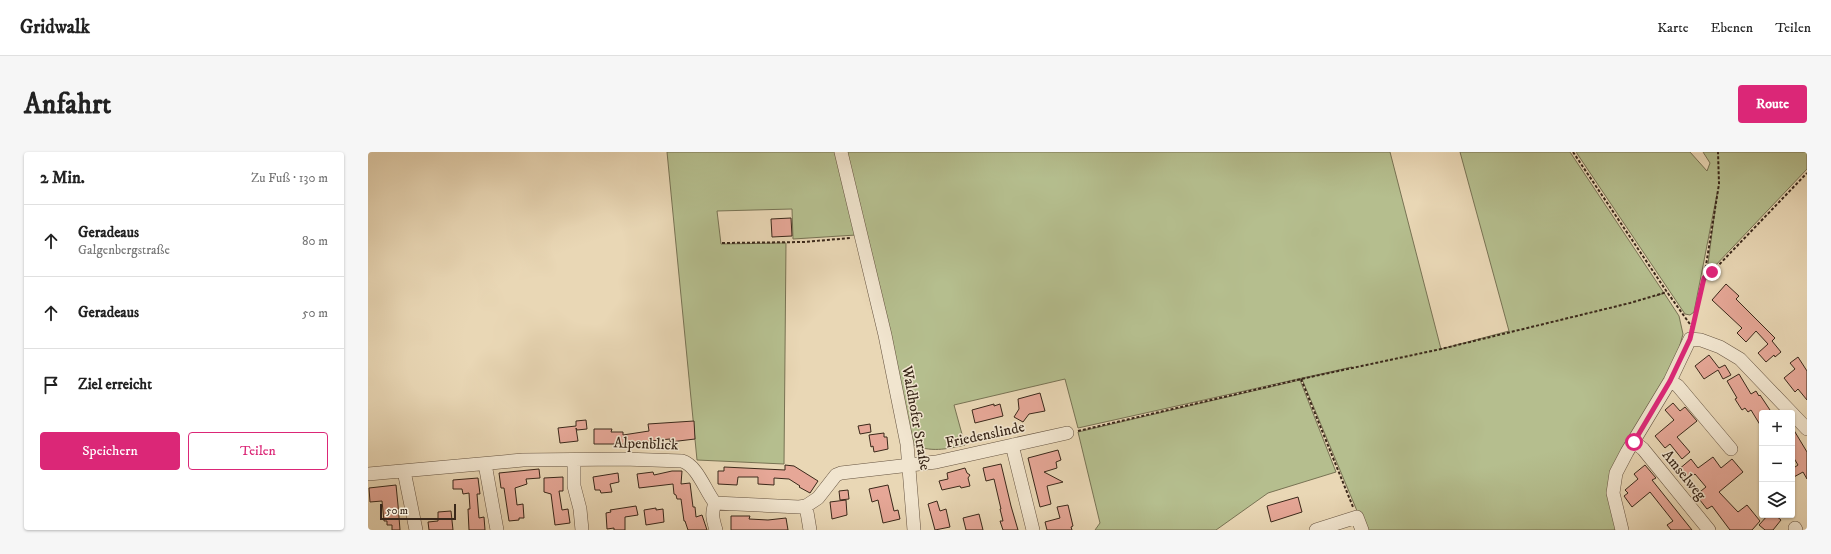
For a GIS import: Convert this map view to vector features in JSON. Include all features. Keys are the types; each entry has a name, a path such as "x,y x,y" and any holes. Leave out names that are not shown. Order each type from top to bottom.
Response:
{"street":[{"name":"Waldhofer Straße","path":"841,152 885,335 907,444 910,466 914,530"},
{"path":"1622,530 1614,501 1614,484 1621,462 1670,381 1691,333 1701,340 1720,347 1740,359 1807,429"},
{"path":"1670,381 1678,386 1731,449"},
{"name":"Friedenslinde","path":"910,466 1067,433"},
{"name":"Amselweg","path":"1634,442 1643,449 1709,530"},
{"path":"1012,445 1033,530"},
{"name":"Alpenblick","path":"368,474 522,460 623,459 682,461 689,463 694,469 715,503"},
{"path":"574,460 574,486 580,509 582,530"},
{"path":"485,464 497,530"},
{"path":"716,530 712,517 712,511 715,503 799,507 806,506 818,498 836,475 846,472 910,466"},
{"path":"404,471 416,530"},
{"path":"806,506 810,530"},
{"path":"1316,530 1357,517 1362,530"}],"path":[{"path":"1573,152 1667,292 1691,333"},
{"path":"1691,333 1704,278 1719,184 1718,152"},
{"path":"1704,278 1712,272 1807,173"},
{"path":"722,243 804,242 862,238"},
{"path":"1067,433 1301,379 1440,349 1630,303 1667,292"},
{"path":"1301,379 1357,517"}],"green space":[{"path":"667,152 836,152 856,235 793,239 792,209 717,211 721,244 786,243 784,464 697,460"},
{"path":"845,152 1390,152 1441,349 1509,331 1460,152 1570,152 1679,316 1683,334 1676,359 1616,461 1618,528 1614,530 1365,530 1302,379 1352,367 1078,428 1065,379 954,405 965,445 945,449 925,449 912,444"},
{"path":"1576,152 1690,152 1707,171 1710,163 1703,152 1807,152 1807,169 1713,268 1711,268 1708,264 1717,194 1694,312 1690,315 1685,314"},
{"path":"1300,380 1336,472 1268,493 1216,530 1095,530 1100,523 1078,432"}],"building":[{"path":"791,218 792,236 772,237 771,219"},
{"path":"1726,284 1739,296 1736,299 1775,338 1772,341 1781,352 1775,357 1774,355 1766,362 1758,353 1768,344 1756,331 1746,342 1737,333 1742,328 1712,300"},
{"path":"1709,355 1719,368 1725,365 1731,375 1723,379 1718,370 1704,379 1695,366"},
{"path":"1798,357 1807,371 1807,400 1798,389 1795,392 1784,378 1795,369 1790,363"},
{"path":"1739,374 1751,394 1756,391 1759,396 1760,395 1770,410 1759,410 1759,423 1751,410 1748,412 1745,408 1742,410 1727,381"},
{"path":"1040,393 1045,411 1029,414 1023,422 1014,417 1019,409 1018,399"},
{"path":"1673,403 1680,411 1685,407 1697,421 1677,437 1690,452 1682,459 1670,444 1665,448 1655,436 1674,420 1665,410"},
{"path":"994,404 994,406 1000,404 1003,416 975,423 972,410"},
{"path":"586,420 587,429 577,430 576,428 578,441 560,443 558,428 576,426 576,421"},
{"path":"694,421 695,439 670,442 670,439 650,441 651,445 635,447 635,444 594,444 594,429 612,429 611,432 623,432 623,435 649,431 648,424"},
{"path":"870,424 871,432 860,434 858,426"},
{"path":"1795,432 1807,452 1807,479 1803,472 1795,476 1795,467 1798,465 1795,460"},
{"path":"884,433 884,437 887,437 888,449 874,452 873,446 871,447 869,435"},
{"path":"1058,450 1061,460 1056,462 1057,468 1044,472 1063,482 1047,486 1051,504 1040,507 1028,458"},
{"path":"1713,457 1721,468 1732,459 1743,472 1719,492 1738,512 1747,505 1760,521 1752,530 1730,530 1712,506 1707,509 1696,495 1706,487 1695,474 1687,480 1678,470 1691,459 1698,468"},
{"path":"1001,464 1018,530 1003,530 1000,521 1003,521 1001,509 994,479 986,481 983,468"},
{"path":"785,465 794,466 818,481 810,493 789,479 774,478 774,485 758,484 758,477 738,477 737,485 718,484 718,471 724,471 724,467 785,470"},
{"path":"1645,465 1656,478 1652,480 1692,530 1671,530 1667,525 1673,521 1650,492 1632,507 1624,496 1628,493 1625,490 1638,479 1634,474"},
{"path":"965,468 967,473 970,475 968,478 970,486 961,488 960,486 942,490 939,481 948,479 947,473"},
{"path":"539,469 540,478 526,479 527,484 515,488 517,505 523,504 524,518 509,521 504,488 501,488 499,473"},
{"path":"672,471 682,471 681,484 690,483 693,507 695,507 696,517 702,515 707,530 688,530 684,521 681,499 677,499 676,495 674,494 673,484 639,488 637,474 653,472 654,475"},
{"path":"618,473 619,482 610,484 612,492 601,493 600,490 595,490 593,477"},
{"path":"563,477 563,491 559,491 562,510 568,509 570,523 555,525 551,494 544,492 544,478"},
{"path":"478,478 480,494 477,494 479,518 484,517 485,530 469,530 469,493 463,494 462,489 453,489 453,480"},
{"path":"396,485 400,530 392,530 392,525 387,525 387,521 384,521 382,501 370,502 369,488"},
{"path":"888,485 894,511 898,510 900,519 883,523 878,500 872,502 869,489"},
{"path":"848,490 849,499 840,500 839,491"},
{"path":"1298,497 1302,512 1271,522 1267,506"},
{"path":"846,500 847,515 832,519 830,502"},
{"path":"937,501 940,511 946,509 950,527 935,530 928,504"},
{"path":"1068,505 1073,526 1071,527 1072,530 1047,530 1045,522 1060,518 1057,507"},
{"path":"636,506 638,515 625,517 625,530 614,530 614,528 607,529 606,513 611,512 610,510"},
{"path":"656,508 656,510 663,509 664,522 646,525 644,510"},
{"path":"451,511 453,530 429,530 428,522 438,521 438,512"},
{"path":"979,514 983,530 966,530 963,518"},
{"path":"731,516 750,516 749,519 768,520 786,518 788,530 731,530"},
{"path":"1765,518 1779,518 1781,520 1773,530 1765,530 1759,525"}],"route":[{"path":"1634,442 1670,381 1690,339 1704,278 1712,272"}]}
